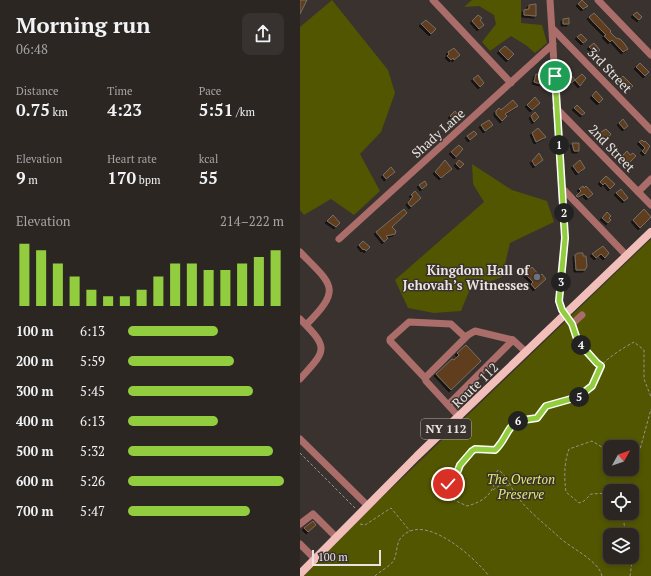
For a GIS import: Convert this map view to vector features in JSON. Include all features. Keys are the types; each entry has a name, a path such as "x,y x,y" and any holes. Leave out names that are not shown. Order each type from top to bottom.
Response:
{"main road":[{"name":"Route 112","path":"300,574 459,416 626,254 651,232"}],"street":[{"path":"433,0 511,83"},
{"path":"550,0 565,238 559,301 564,314 572,324 582,315"},
{"path":"598,0 651,55"},
{"name":"3rd Street","path":"552,28 651,130"},
{"name":"Shady Lane","path":"339,239 553,44"},
{"name":"2nd Street","path":"556,108 651,205"},
{"path":"638,192 651,179"},
{"path":"563,189 626,254"},
{"path":"300,252 326,278 330,286 327,302 306,325"},
{"path":"300,319 313,332 322,346 320,357 300,379"},
{"path":"459,416 390,341 390,339 409,322 451,324 465,337"},
{"path":"425,378 465,337 475,331 513,340 526,352"},
{"path":"448,405 513,340"},
{"path":"300,439 367,506"},
{"path":"300,524 313,514 336,537"},
{"path":"300,544 315,559"},
{"path":"300,555 306,549"}],"path":[{"path":"572,324 578,342 601,366"},
{"path":"512,486 502,484 480,501 467,506 452,499 445,492 445,487 455,478 463,460 470,456 472,451 475,449 495,450 502,443 508,431 517,421 537,418 546,406 578,397 592,386 601,366 610,357 634,342 639,344 644,350 644,379 651,397"},
{"path":"639,453 651,410"},
{"path":"603,448 592,441 570,449 565,461 565,477 566,492 579,503 584,501 591,494 603,493"},
{"path":"300,453 355,508"},
{"path":"493,490 496,472 498,470 529,509 572,549 598,566 602,576"},
{"path":"360,524 365,525 370,523 391,508 410,532"},
{"path":"624,520 624,525 635,537 636,541 630,576"},
{"path":"375,576 394,562 400,539 410,532 422,529 448,538 483,568 489,576"}],"green space":[{"path":"332,0 388,70 395,93 381,132 360,154 380,191 354,215 331,199 304,215 300,210 300,27"},
{"path":"472,0 521,0 521,23 542,25 547,43 535,53 511,36 490,51 482,42 496,24 494,15 479,6 464,7"},
{"path":"472,164 512,190 547,201 554,222 510,243 502,277 470,289 461,311 434,313 408,308 395,280 484,202 473,184"},
{"name":"The Overton Preserve","path":"651,239 651,576 304,576 369,510"}],"building":[{"path":"300,0 307,0 300,14"},
{"path":"582,0 588,6 583,9 578,4"},
{"path":"536,4 536,16 524,15 524,10 529,9 529,5"},
{"path":"637,12 642,17 639,20 633,15"},
{"path":"594,13 611,31 610,32 616,38 620,39 628,49 623,52 612,40 610,42 604,36 606,35 589,17"},
{"path":"478,15 482,18 480,20 484,25 479,29 472,21"},
{"path":"569,18 569,24 563,24 563,19"},
{"path":"426,20 436,29 431,34 421,24"},
{"path":"581,34 587,40 583,43 577,37"},
{"path":"594,43 600,50 596,54 589,47"},
{"path":"505,46 514,54 508,60 499,51"},
{"path":"454,48 460,55 454,60 453,58 451,60 447,56 449,54 448,52"},
{"path":"640,63 649,72 645,76 636,67"},
{"path":"609,64 616,71 612,75 606,68"},
{"path":"536,74 542,76 541,84 534,82"},
{"path":"582,74 586,78 580,86 575,80"},
{"path":"478,75 484,83 480,87 473,79"},
{"path":"571,75 575,80 571,83 567,79"},
{"path":"623,76 633,86 628,90 619,80"},
{"path":"596,91 603,99 599,103 592,96"},
{"path":"535,97 540,103 532,110 527,105"},
{"path":"513,100 518,106 505,114 507,116 502,121 496,114 496,111 499,108 501,110"},
{"path":"577,105 585,113 582,115 574,108"},
{"path":"455,111 458,115 453,119 450,116"},
{"path":"535,112 539,117 534,122 531,116"},
{"path":"623,119 628,126 624,129 619,123"},
{"path":"489,120 493,125 485,131 481,125"},
{"path":"538,128 546,137 536,142 532,133"},
{"path":"606,129 611,134 605,142 598,134"},
{"path":"474,131 477,134 470,140 467,136"},
{"path":"642,140 650,146 645,154 642,151 645,148 639,142"},
{"path":"572,143 579,143 579,151 574,151"},
{"path":"459,145 463,149 456,157 451,152"},
{"path":"627,151 630,155 633,153 636,156 629,163 622,156"},
{"path":"539,153 543,160 535,166 532,161"},
{"path":"445,160 452,169 441,178 435,172"},
{"path":"459,160 464,164 460,168 456,164"},
{"path":"580,160 585,168 578,173 573,166"},
{"path":"391,167 395,172 386,179 383,175"},
{"path":"606,176 615,184 610,189 605,183 603,185 600,182"},
{"path":"425,181 427,185 422,189 419,185"},
{"path":"583,186 584,188 586,186 593,194 588,198 584,194 578,197 576,196 581,191 579,189"},
{"path":"621,189 628,198 624,201 616,193"},
{"path":"415,191 421,198 411,207 408,203 413,196 411,195"},
{"path":"404,209 407,213 392,227 396,231 395,234 386,236 388,238 384,242 376,232"},
{"path":"644,209 651,217 640,228 633,220"},
{"path":"607,212 611,216 609,218 611,220 608,223 602,218"},
{"path":"333,215 340,223 336,227 327,221"},
{"path":"363,241 370,247 366,251 359,245"},
{"path":"603,246 609,253 605,258 601,254 596,258 592,254"},
{"path":"578,253 583,253 583,256 586,256 587,266 585,270 576,270 575,255"},
{"name":"Kingdom Hall of Jehovah’s Witnesses","path":"532,267 540,276 542,274 546,279 535,289 531,284 533,282 525,274"},
{"path":"466,345 481,361 451,390 436,374 452,359 454,360 459,355 457,353"},
{"path":"313,521 316,525 308,532 304,528"}],"place":[{"name":"Kingdom Hall of Jehovah’s Witnesses","path":"537,277"}],"route":[{"path":"448,484 455,478 463,460 470,456 472,451 475,449 495,450 502,443 512,424 517,421 537,418 546,406 578,397 592,386 601,366 578,342 572,324 564,314 559,301 565,238 555,76"}]}
